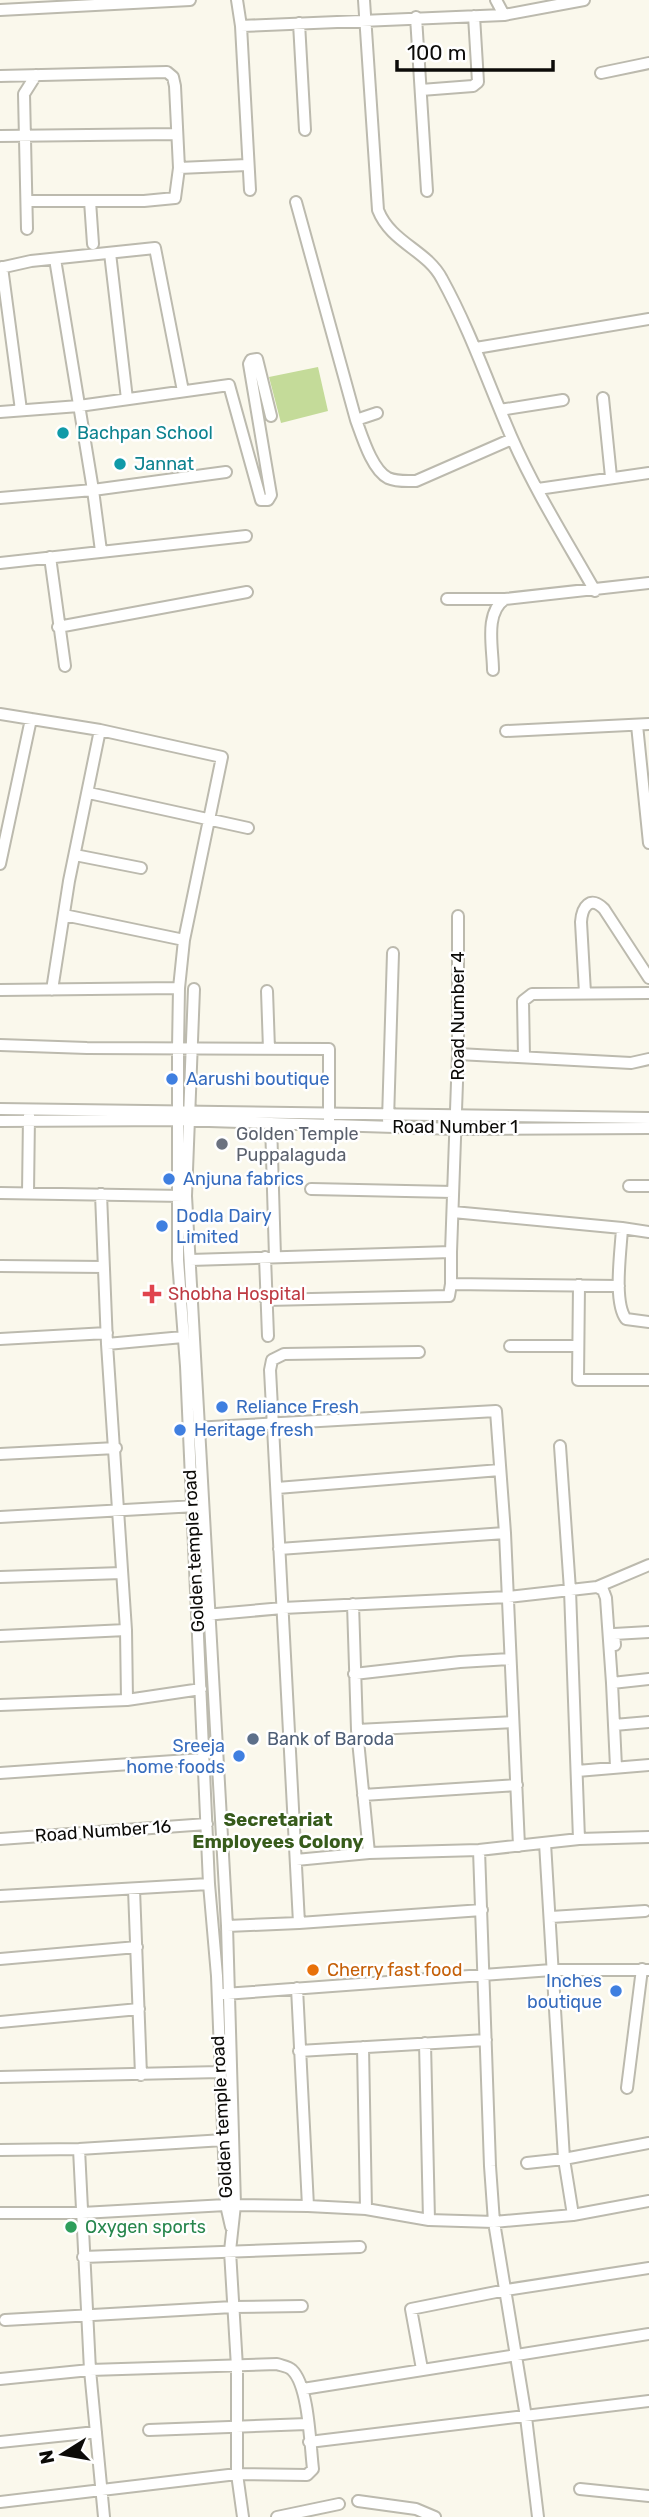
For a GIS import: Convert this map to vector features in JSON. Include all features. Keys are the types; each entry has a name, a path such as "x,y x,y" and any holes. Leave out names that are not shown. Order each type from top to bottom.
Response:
{"street":[{"path":"0,10 26,5 190,0"},
{"path":"237,0 241,26 250,190"},
{"path":"364,0 378,210 383,224 440,275 476,348 512,439 595,591"},
{"path":"496,0 505,15"},
{"path":"241,26 505,15 584,0"},
{"path":"421,90 473,86 478,82 474,16"},
{"path":"416,17 427,191"},
{"path":"299,23 305,130"},
{"path":"601,73 649,63"},
{"path":"0,76 167,72 173,77 175,86 179,168 176,198 152,201 27,201"},
{"path":"27,229 24,94 36,75"},
{"path":"0,136 176,134"},
{"path":"179,168 247,165"},
{"path":"90,201 93,244"},
{"path":"296,202 363,442 386,477 399,481 416,481 512,439"},
{"path":"21,410 1,268 55,259 155,248 183,391"},
{"path":"110,253 127,399"},
{"path":"55,259 101,551"},
{"path":"476,348 649,319"},
{"path":"0,412 79,406 229,385 261,499 268,500 271,495 249,365 251,360 257,359 271,416"},
{"path":"603,398 611,477"},
{"path":"500,410 563,400"},
{"path":"356,420 377,413"},
{"path":"0,498 93,490 226,472"},
{"path":"538,489 649,473"},
{"path":"0,563 246,536"},
{"path":"50,556 65,666"},
{"path":"447,599 505,599 649,583"},
{"path":"58,627 247,592"},
{"path":"494,670 492,617 496,605 505,599"},
{"path":"0,714 100,730 52,990"},
{"path":"0,864 31,719"},
{"path":"506,731 649,724"},
{"path":"637,725 649,843"},
{"name":"Golden temple road","path":"100,730 222,757 184,940 179,988 178,1048 184,1115"},
{"path":"89,793 248,828"},
{"path":"75,855 141,868"},
{"path":"585,993 582,911 586,904 591,902 598,903 604,909 649,978"},
{"path":"64,915 184,940"},
{"name":"Road Number 4","path":"451,1284 457,1115 458,916"},
{"path":"387,1121 393,953"},
{"path":"0,990 179,988"},
{"name":"Golden temple road","path":"194,989 192,1049 184,1115 182,1196 188,1345 200,1428 228,1926 220,2072 230,2205"},
{"path":"267,991 269,1049"},
{"path":"524,1057 524,998 532,994 649,993"},
{"path":"0,1045 329,1049 329,1119"},
{"path":"458,1054 631,1062 649,1059"},
{"path":"0,1109 29,1115 184,1115"},
{"path":"0,1121 29,1115"},
{"path":"28,1193 29,1115"},
{"name":"Road Number 1","path":"184,1115 271,1123 329,1119"},
{"name":"Road Number 1","path":"184,1115 387,1121 456,1129 649,1128"},
{"name":"Road Number 1","path":"387,1121 457,1115 649,1118"},
{"path":"268,1336 266,1300 270,1257 271,1123"},
{"path":"629,1186 649,1186"},
{"path":"312,1189 453,1192"},
{"path":"0,1193 182,1196"},
{"path":"101,1194 107,1339 127,1630 127,1700"},
{"name":"Golden temple road","path":"182,1196 190,1260 188,1345"},
{"path":"453,1212 649,1232"},
{"path":"622,1228 622,1313 626,1319 649,1322"},
{"path":"190,1260 452,1252"},
{"path":"0,1266 104,1267"},
{"path":"266,1300 449,1296 451,1284 620,1286"},
{"path":"579,1285 579,1381 649,1380"},
{"path":"0,1339 107,1339 188,1345"},
{"path":"510,1346 578,1346"},
{"path":"299,1923 272,1424 272,1360 277,1356 412,1350 419,1352"},
{"name":"Golden temple road","path":"191,1365 188,1428 191,1507 209,1884 223,1994 230,2251 237,2367 237,2474 243,2517"},
{"path":"188,1428 496,1410 505,1533 519,1846"},
{"path":"559,1446 570,1590 579,1839"},
{"path":"0,1454 116,1448"},
{"path":"277,1488 500,1470"},
{"path":"0,1517 204,1506"},
{"path":"279,1549 505,1533"},
{"path":"198,1615 508,1597 597,1587 649,1565"},
{"path":"0,1577 122,1573"},
{"path":"597,1587 603,1590 606,1598 619,1673 649,1674"},
{"path":"353,1604 357,1730 369,1853"},
{"path":"612,1631 649,1629"},
{"path":"0,1636 127,1630"},
{"path":"612,1631 616,1768"},
{"path":"354,1674 510,1659"},
{"path":"612,1682 649,1679"},
{"path":"0,1705 127,1700 201,1689"},
{"path":"614,1725 649,1721"},
{"path":"357,1730 513,1723"},
{"path":"0,1773 203,1759"},
{"path":"577,1771 649,1765"},
{"path":"362,1795 517,1785"},
{"name":"Road Number 16","path":"0,1839 206,1824"},
{"path":"296,1860 369,1853 479,1850 579,1839 649,1837"},
{"path":"545,1843 564,2160 573,2215"},
{"path":"479,1850 494,2222 526,2417 538,2517"},
{"path":"0,1896 209,1884"},
{"path":"134,1889 141,2075"},
{"path":"228,1926 482,1910"},
{"path":"551,1917 645,1911"},
{"path":"0,1959 137,1947"},
{"path":"223,1994 552,1970 645,1970 627,2088"},
{"path":"297,1988 308,2206"},
{"path":"0,2022 139,2009"},
{"path":"299,2051 486,2040"},
{"path":"425,2043 429,2220"},
{"path":"363,2047 366,2209"},
{"path":"0,2077 220,2072"},
{"path":"0,2150 79,2149 224,2140"},
{"path":"527,2163 564,2160 649,2143"},
{"path":"79,2149 86,2315 104,2517"},
{"path":"0,2213 82,2213 230,2205 308,2206 366,2209 429,2220 494,2222 573,2215 649,2201"},
{"path":"83,2257 360,2248"},
{"path":"422,2369 411,2309 506,2290 649,2268"},
{"path":"5,2320 233,2307 302,2306"},
{"path":"303,2389 649,2334"},
{"path":"0,2379 90,2370 276,2364 287,2367 294,2372 303,2389 313,2469 307,2475 237,2474 0,2502"},
{"path":"309,2442 649,2402"},
{"path":"149,2430 307,2424"},
{"path":"0,2442 96,2432"},
{"path":"580,2489 649,2496"},
{"path":"358,2501 416,2509 435,2517"},
{"path":"277,2517 339,2504"}],"green space":[{"path":"318,367 328,411 281,423 269,377"}],"place":[{"name":"Bachpan School","path":"63,433"},
{"name":"Jannat","path":"120,464"},
{"name":"Aarushi boutique","path":"172,1079"},
{"name":"Golden Temple Puppalaguda","path":"222,1144"},
{"name":"Anjuna fabrics","path":"169,1179"},
{"name":"Dodla Dairy Limited","path":"162,1226"},
{"name":"Shobha Hospital","path":"152,1294"},
{"name":"Reliance Fresh","path":"222,1407"},
{"name":"Heritage fresh","path":"180,1430"},
{"name":"Bank of Baroda","path":"253,1739"},
{"name":"Sreeja home foods","path":"239,1756"},
{"name":"Cherry fast food","path":"313,1970"},
{"name":"Inches boutique","path":"616,1991"},
{"name":"Oxygen sports","path":"71,2227"}],"district":[{"name":"Secretariat Employees Colony","path":"278,1830"}]}
